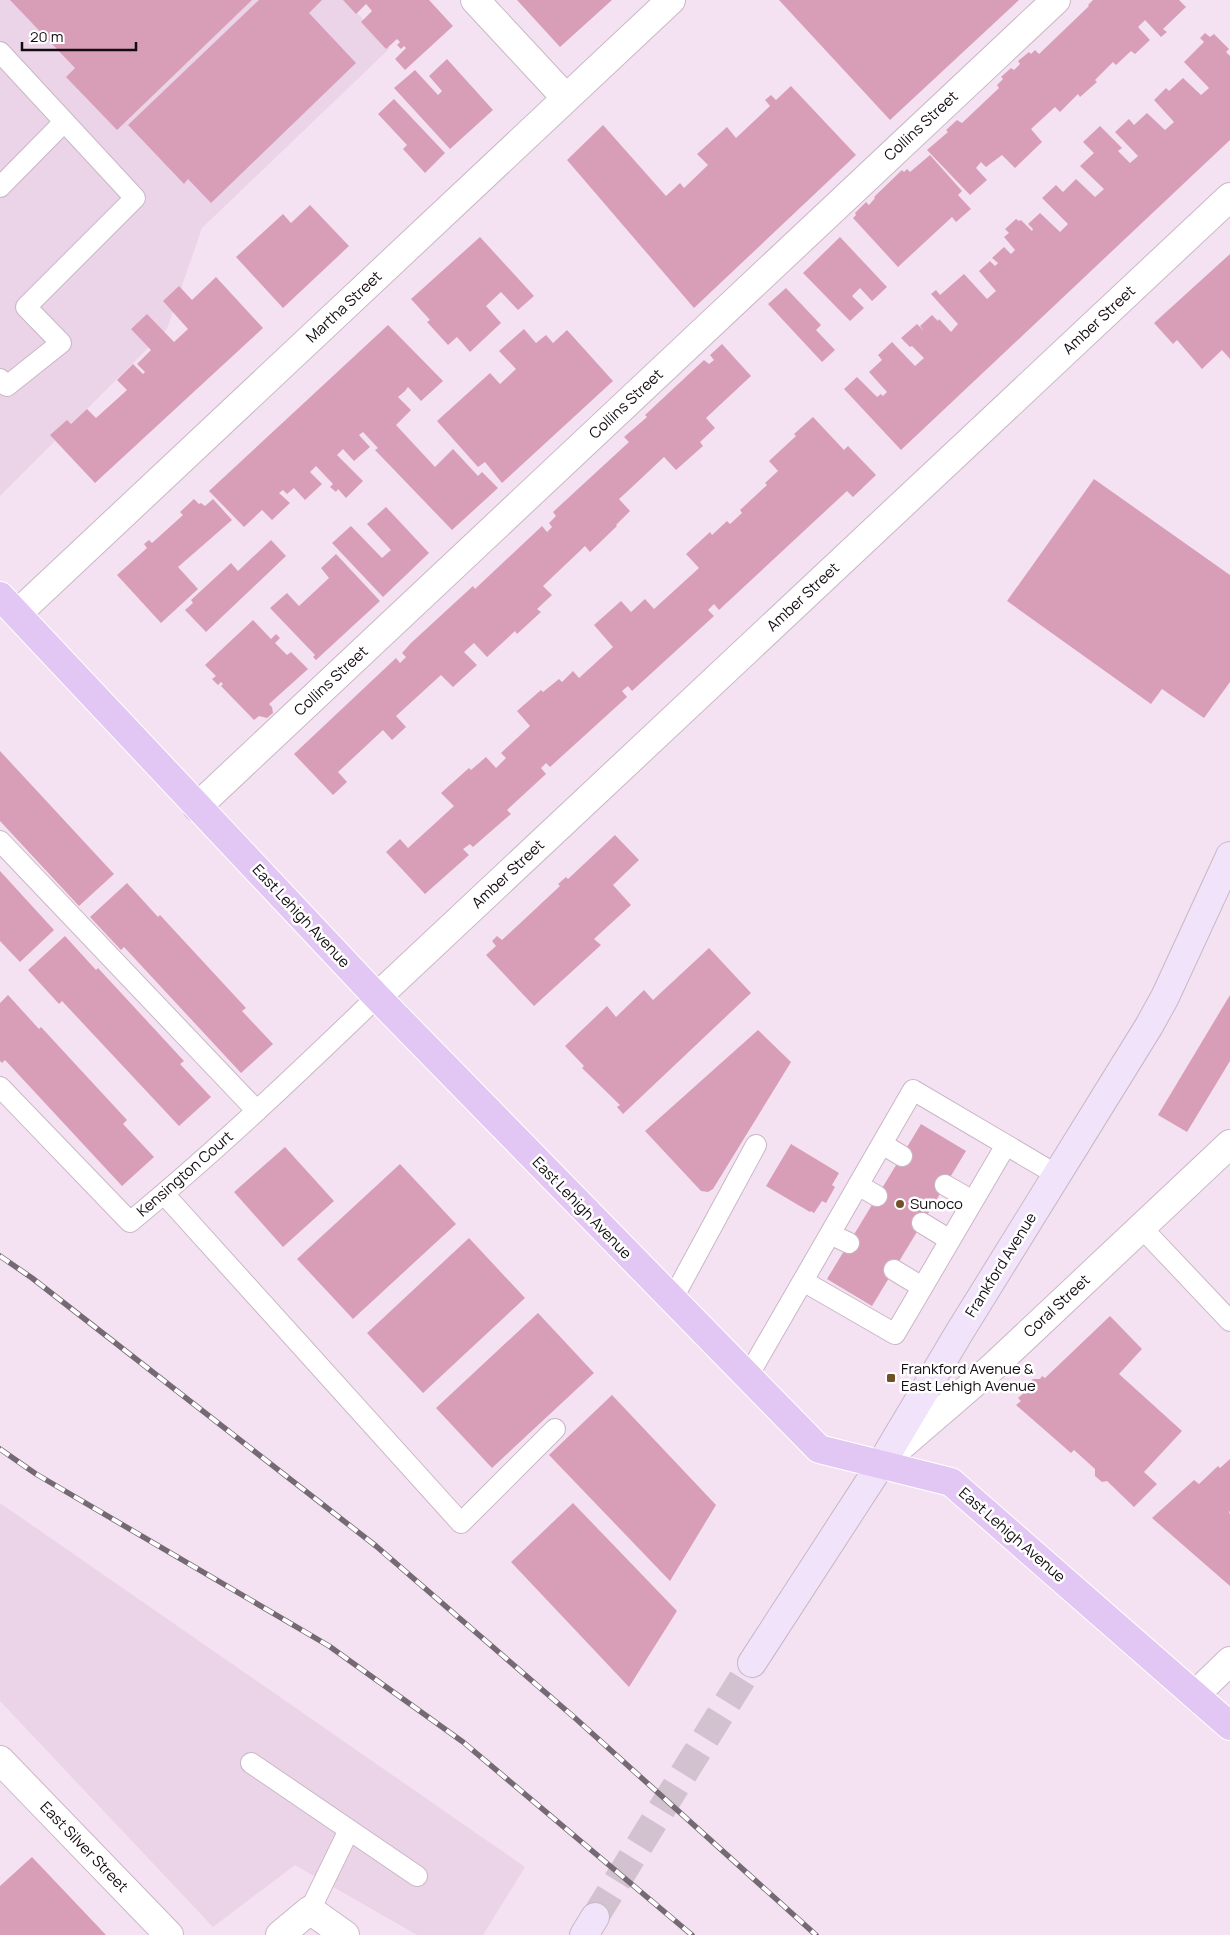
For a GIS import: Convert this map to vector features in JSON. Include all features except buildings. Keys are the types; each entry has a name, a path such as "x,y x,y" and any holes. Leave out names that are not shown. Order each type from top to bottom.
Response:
{"main road":[{"name":"East Lehigh Avenue","path":"8,605 377,997 819,1448 951,1482 1196,1694 1230,1726"},
{"name":"Frankford Avenue","path":"752,1663 881,1464 1165,997 1230,856"}],"street":[{"path":"475,0 566,98"},
{"name":"Martha Street","path":"8,605 566,98 671,0"},
{"name":"Collins Street","path":"197,807 1056,0"},
{"name":"Amber Street","path":"377,997 1230,197"},
{"name":"Coral Street","path":"881,1464 994,1366 1230,1144"},
{"path":"1196,1694 1230,1661"},
{"name":"East Silver Street","path":"0,1760 169,1935"},
{"path":"280,1935 310,1910 345,1935"}],"lane":[{"path":"0,52 135,198 26,307 61,343 7,386 0,379"},
{"path":"0,186 64,122"},
{"path":"0,841 257,1111"},
{"name":"Kensington Court","path":"0,1087 130,1222 257,1111 377,997"},
{"path":"748,1376 913,1090 1057,1175"},
{"path":"882,1144 902,1156"},
{"path":"672,1300 756,1145"},
{"path":"803,1281 895,1334 1006,1145"},
{"path":"858,1185 877,1196"},
{"path":"945,1185 973,1201"},
{"path":"164,1194 461,1523 555,1429"},
{"path":"922,1223 950,1240"},
{"path":"1141,1227 1230,1321"},
{"path":"830,1234 849,1243"},
{"path":"894,1270 922,1287"},
{"path":"251,1763 417,1876"},
{"path":"310,1910 349,1830"}],"shaded area":[{"path":"0,0 345,0 390,48 202,228 167,329 0,496"},
{"path":"0,1503 525,1867 483,1935 417,1935 295,1865 213,1927 0,1701"}],"tunnel":[{"path":"595,1917 752,1663"}],"railway":[{"path":"0,1256 32,1278 376,1546 575,1718 816,1935"},
{"path":"0,1449 36,1474 329,1646 463,1742 692,1935"}],"place":[{"name":"Sunoco","path":"900,1204"},
{"name":"Frankford Avenue & East Lehigh Avenue","path":"891,1378"}]}
